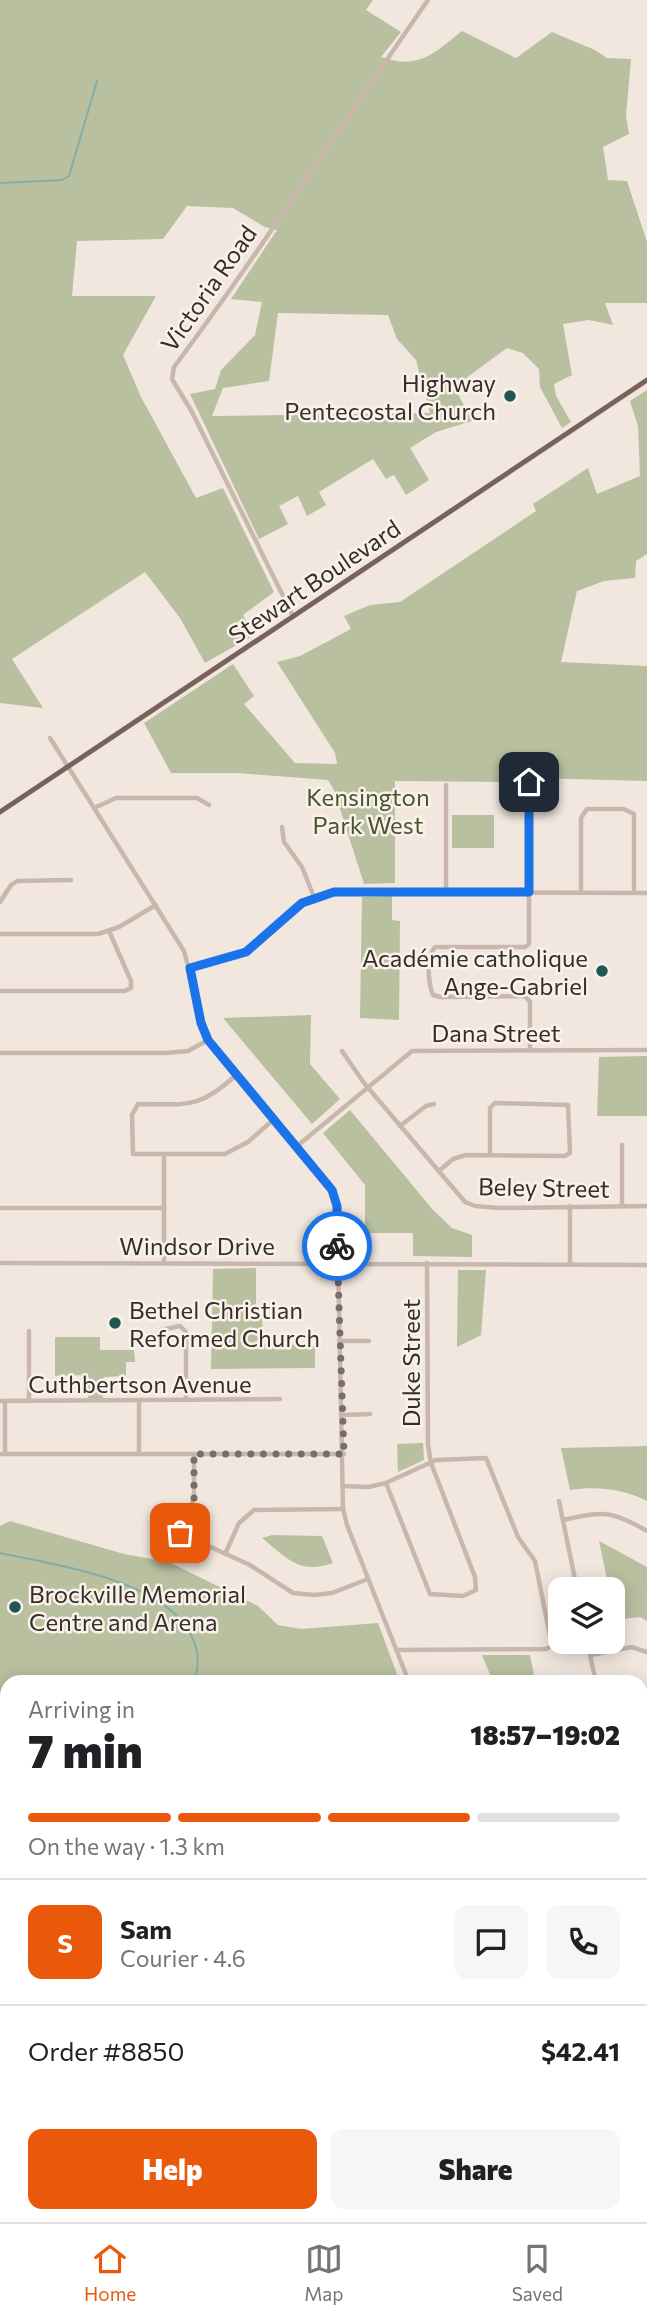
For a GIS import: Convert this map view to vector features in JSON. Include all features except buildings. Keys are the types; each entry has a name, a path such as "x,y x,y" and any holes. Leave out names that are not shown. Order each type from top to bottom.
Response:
{"main road":[{"name":"Stewart Boulevard","path":"0,812 647,380"}],"street":[{"name":"Victoria Road","path":"293,616 192,412 172,379 174,367 225,299 372,78 428,0"},
{"path":"50,738 184,951 201,1023 208,1040 332,1190 337,1206 343,1509 406,1675"},
{"path":"529,782 529,944 525,947 435,947 431,951 430,981 433,995 525,996 530,1002 530,1049"},
{"path":"446,785 446,892"},
{"path":"94,808 116,798 197,798 209,804"},
{"path":"581,892 582,812 587,809 631,810 634,814 634,892"},
{"path":"282,827 284,842 302,867 314,897"},
{"path":"0,902 11,885 18,881 71,880"},
{"path":"190,968 246,952 287,915 314,897 334,892 647,892"},
{"path":"0,934 77,936 109,931 156,905"},
{"path":"0,991 125,991 131,988 131,981 109,931"},
{"path":"0,1052 166,1053 188,1051 208,1040"},
{"name":"Dana Street","path":"296,1147 412,1051 647,1050"},
{"name":"Beley Street","path":"342,1051 367,1087 457,1194 475,1206 647,1206"},
{"path":"236,1075 209,1098 194,1104 138,1104 133,1108 134,1154 164,1157 225,1154 248,1142 273,1120"},
{"path":"439,1171 453,1159 490,1154 565,1156 570,1153 568,1105 495,1103 490,1108 490,1154"},
{"path":"400,1126 426,1106 434,1104"},
{"path":"622,1144 622,1206"},
{"path":"164,1157 164,1263"},
{"path":"570,1206 570,1264"},
{"path":"0,1208 164,1208"},
{"name":"Windsor Drive","path":"0,1263 647,1265"},
{"name":"Duke Street","path":"386,1483 430,1594 437,1597 470,1594 478,1585 431,1463 427,1263"},
{"path":"161,1330 180,1326 186,1332 186,1400"},
{"path":"29,1331 29,1401"},
{"path":"339,1341 369,1340"},
{"name":"Cuthbertson Avenue","path":"3,1401 280,1399"},
{"path":"3,1401 2,1454 344,1454"},
{"path":"139,1401 139,1453"},
{"path":"343,1415 370,1414"},
{"path":"175,1540 194,1499 194,1454"},
{"path":"344,1486 368,1487 386,1483 436,1460 486,1458 518,1537 535,1561 552,1646 546,1649 398,1650"},
{"path":"559,1501 575,1577"},
{"path":"225,1554 239,1523 254,1510 343,1509"},
{"path":"564,1520 602,1511 618,1514 647,1531"},
{"path":"180,1533 250,1565 285,1591 303,1595 332,1593 368,1579"},
{"path":"595,1675 591,1655 632,1647 647,1652"}],"green space":[{"path":"0,0 373,0 366,10 401,32 381,57 394,61 416,61 434,53 462,31 516,58 552,32 595,50 607,58 631,59 626,116 629,134 603,147 608,180 627,181 647,242 647,303 605,303 613,325 589,320 563,324 572,375 554,384 556,396 571,422 562,428 540,387 539,369 523,353 507,348 458,384 457,392 472,421 436,432 410,448 429,480 406,495 394,475 386,479 373,459 319,492 326,505 307,516 298,496 279,506 288,524 259,539 190,394 215,389 221,370 255,335 262,302 231,299 277,230 265,227 233,208 187,206 163,239 77,241 72,296 156,296 123,355 141,397 196,498 223,488 274,592 243,615 254,635 205,663 180,618 145,572 12,659 43,708 0,703","holes":["278,313 388,315 397,339 416,360 430,413 212,416 223,388 269,381"]},
{"name":"Kensington Park West","path":"647,390 647,554 636,561 635,578 604,581 577,591 561,662 647,666 647,781 533,778 524,782 395,781 395,883 364,884 334,790 328,780 238,773 171,773 144,723 233,664 254,696 244,704 295,763 337,764 335,753 277,662 300,656 351,629 344,616 370,605 400,602 536,511 533,504 588,468 597,494 640,476 638,426 630,401"},
{"path":"452,815 494,815 494,848 452,848"},
{"path":"392,896 392,920 400,921 399,1020 360,1018 362,897"},
{"path":"311,1015 310,1064 340,1099 312,1124 223,1018"},
{"path":"647,1056 647,1116 597,1116 599,1057"},
{"path":"350,1110 433,1210 452,1228 472,1235 472,1257 413,1256 413,1233 365,1233 365,1185 323,1133"},
{"path":"256,1268 256,1315 262,1317 263,1343 315,1346 315,1368 211,1369 213,1269"},
{"path":"458,1270 486,1270 481,1335 457,1347"},
{"path":"55,1337 100,1337 100,1350 134,1350 135,1362 126,1362 126,1376 104,1377 103,1398 88,1398 87,1375 55,1376"},
{"path":"423,1443 424,1460 398,1472 397,1444"},
{"path":"647,1446 647,1501 610,1490 570,1490 561,1448"},
{"path":"10,1521 124,1554 169,1562 258,1606 278,1625 301,1629 378,1623 397,1675 0,1675 0,1526"},
{"path":"272,1535 322,1536 333,1563 302,1566 286,1558 262,1538"},
{"path":"599,1541 647,1567 647,1621 640,1617 625,1619 625,1577 606,1577"},
{"path":"482,1655 530,1655 534,1675 490,1675"}],"waterway":[{"path":"0,183 62,180 69,176 97,81"},
{"path":"0,1553 111,1579 163,1605 183,1622 195,1644 198,1658 196,1675"}],"way so far":[{"path":"180,1533 194,1499 194,1454 344,1454 337,1246"}],"place":[{"name":"Highway Pentecostal Church","path":"510,396"},
{"name":"Académie catholique Ange-Gabriel","path":"602,971"},
{"name":"Bethel Christian Reformed Church","path":"115,1323"},
{"name":"Brockville Memorial Centre and Arena","path":"15,1607"}],"route":[{"path":"337,1246 337,1206 332,1190 208,1040 201,1023 190,968 246,952 302,903 334,892 529,892 529,782"}]}
